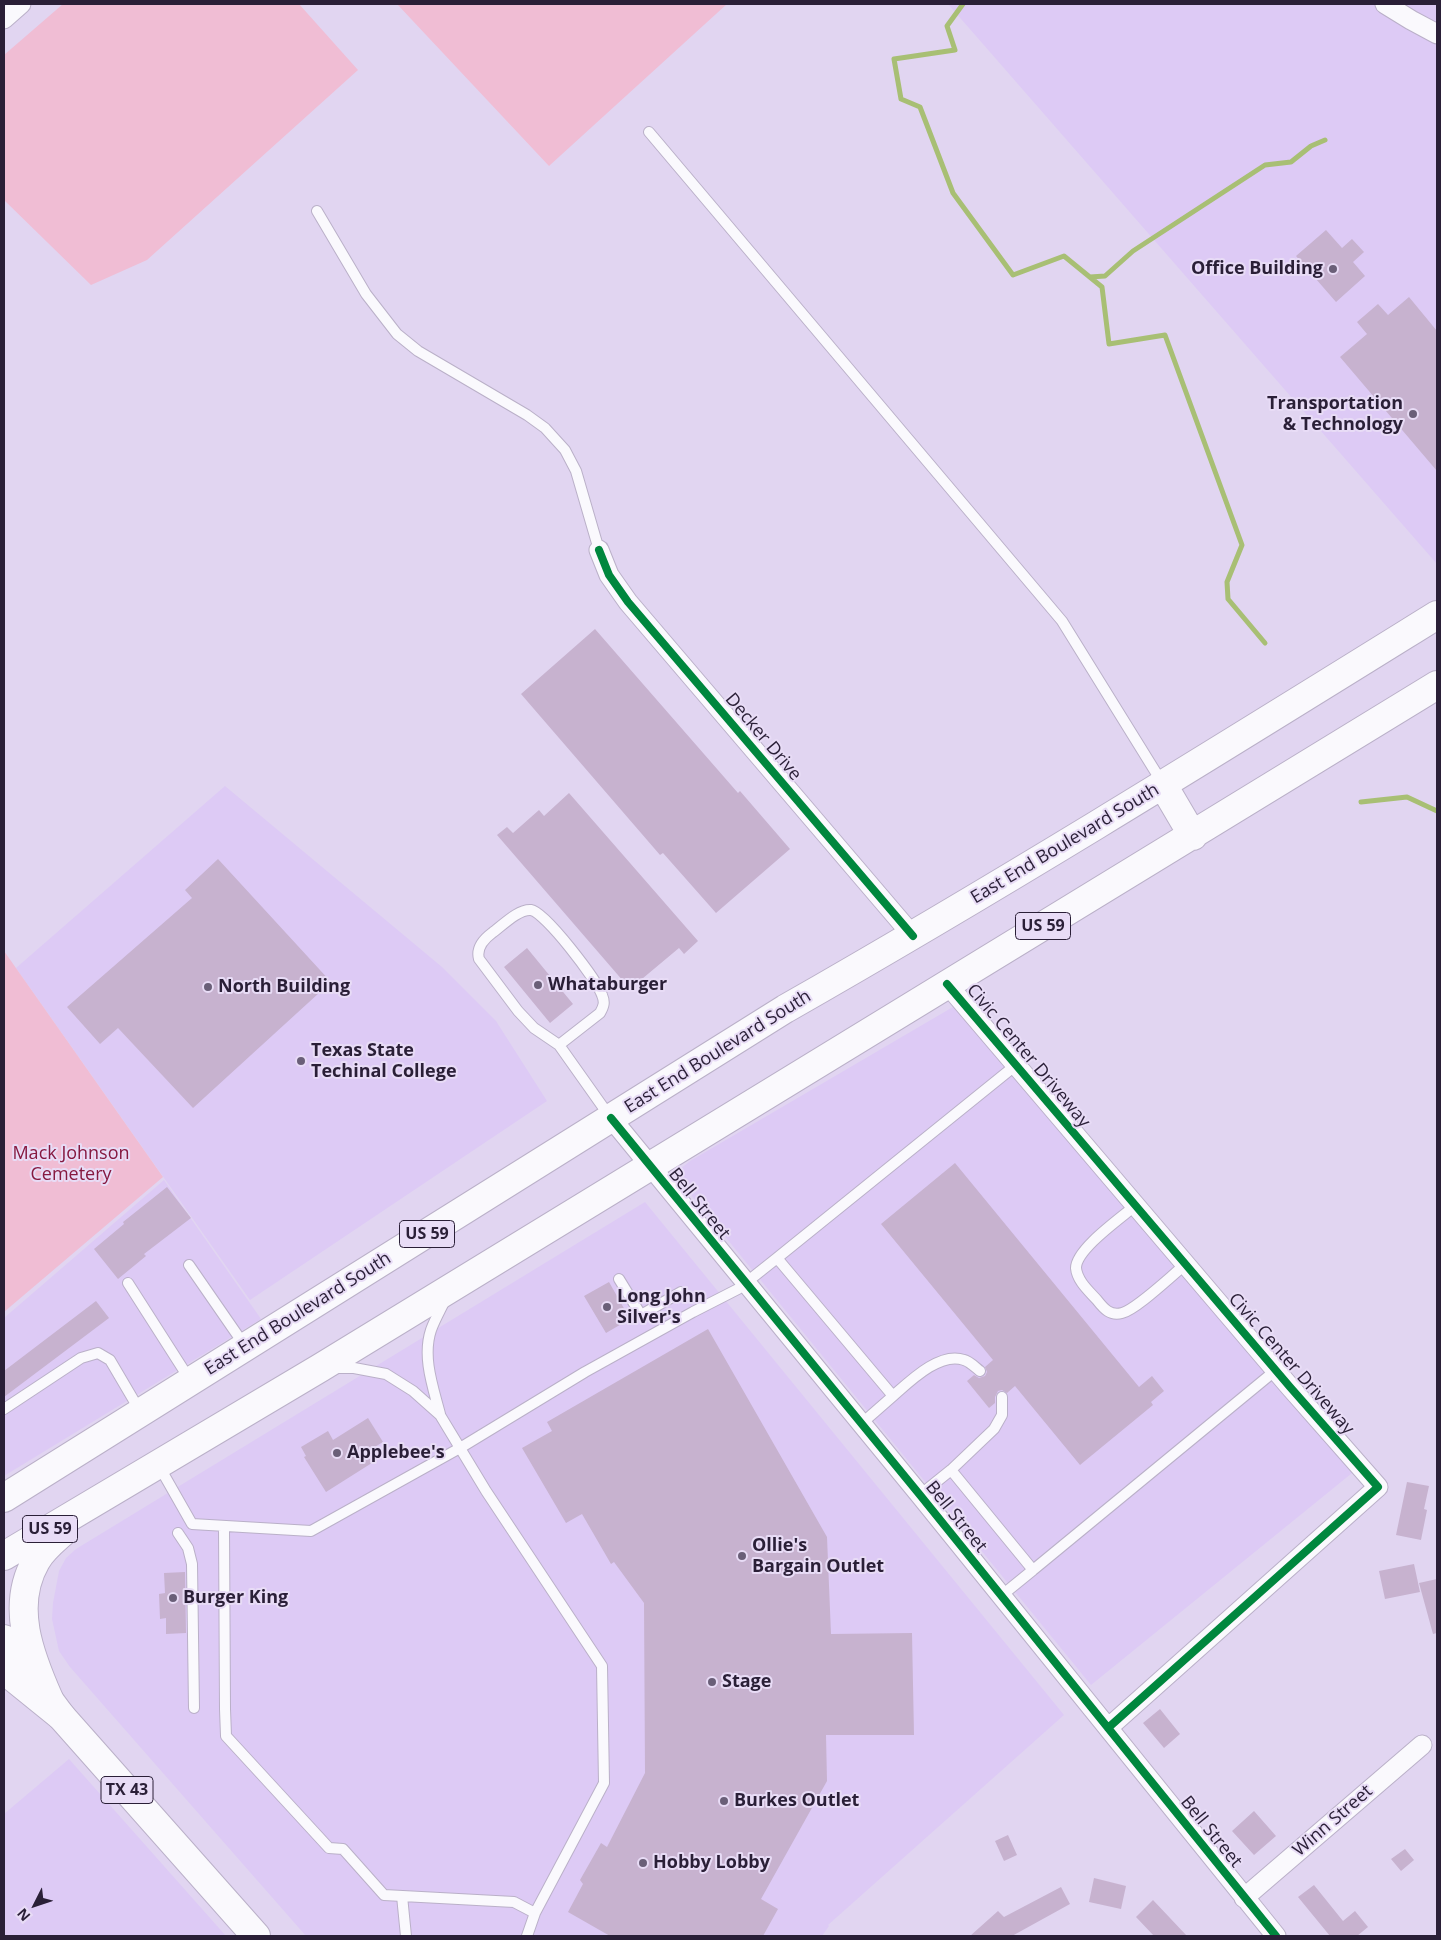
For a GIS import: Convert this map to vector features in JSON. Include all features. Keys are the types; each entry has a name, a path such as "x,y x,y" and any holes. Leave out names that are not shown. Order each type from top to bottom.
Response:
{"main road":[{"name":"East End Boulevard South","path":"4,1498 785,1009 913,936 1163,785 1437,615"},
{"name":"US 59","path":"4,1556 159,1465 450,1289 1437,685"},
{"path":"1163,785 1193,836"},
{"path":"55,1707 34,1665 25,1630 23,1614 26,1587 36,1560 43,1551 97,1502"},
{"name":"TX 43","path":"4,1639 55,1707 256,1936"},
{"path":"4,1670 55,1707"}],"street":[{"path":"4,18 21,4"},
{"path":"1385,4 1437,34"},
{"name":"Decker Drive","path":"599,550 609,575 628,602 913,936"},
{"name":"Civic Center Driveway","path":"947,984 1378,1487 1108,1728"},
{"name":"Bell Street","path":"611,1118 745,1284 920,1495 1276,1936"},
{"name":"Winn Street","path":"1244,1898 1422,1745"}],"lane":[{"path":"648,132 1057,615 1163,785"},
{"path":"317,211 366,294 397,334 418,350 527,414 561,444 576,471 599,550"},
{"path":"559,1045 600,1013 604,1006 604,1001 595,982 554,928 538,913 528,910 521,912 488,936 478,954 482,964 518,1011 534,1028 559,1045 611,1118"},
{"path":"159,1465 192,1524 311,1531 460,1448 585,1372 738,1289 1016,1065"},
{"path":"1136,1205 1091,1244 1079,1259 1076,1269 1082,1283 1105,1310 1112,1314 1123,1313 1186,1264"},
{"path":"777,1258 893,1396"},
{"path":"189,1265 245,1347"},
{"path":"619,1279 641,1315 681,1292"},
{"path":"128,1283 190,1381"},
{"path":"440,1415 430,1368 428,1345 431,1330 450,1289"},
{"path":"4,1409 81,1358 98,1353 110,1360 141,1412"},
{"path":"861,1424 917,1375 936,1363 951,1358 964,1360 980,1371"},
{"path":"320,1368 354,1368 386,1374 413,1391 440,1415 602,1666 604,1783 535,1913 527,1936"},
{"path":"1001,1596 1276,1370"},
{"path":"920,1495 951,1470 994,1429 1002,1415 1002,1398"},
{"path":"951,1470 1033,1570"},
{"path":"224,1527 224,1709 226,1736 329,1848 343,1849 384,1895 514,1902 535,1913"},
{"path":"178,1533 188,1548 192,1564 194,1708"},
{"path":"402,1896 406,1936"}],"shaded area":[{"path":"948,4 1437,4 1437,564"},
{"name":"Texas State Techinal College","path":"225,786 442,967 496,1021 547,1101 250,1300 16,968"},
{"path":"970,997 1357,1469 1091,1685 674,1174 690,1161"},
{"path":"164,1180 261,1319 4,1476 4,1318"},
{"path":"645,1202 1064,1715 828,1925 822,1936 306,1936 70,1667 59,1651 52,1619 59,1571 66,1558 76,1549"},
{"path":"69,1759 226,1936 4,1936 4,1814"}],"green space":[{"path":"63,4 299,4 358,70 147,260 91,285 4,200 4,55"},
{"path":"397,4 727,4 549,166"},
{"name":"Mack Johnson Cemetery","path":"4,951 163,1177 4,1312"}],"building":[{"name":"Office Building","path":"1326,230 1342,248 1352,239 1364,252 1353,262 1365,276 1336,302 1296,256"},
{"name":"Transportation & Technology","path":"1409,297 1437,331 1437,471 1340,357 1367,334 1357,322 1378,304 1388,315"},
{"path":"595,629 738,793 740,791 790,849 716,913 663,853 660,855 521,694"},
{"path":"569,793 698,941 684,954 679,948 630,989 497,835 507,827 513,833 539,810 544,816"},
{"name":"North Building","path":"218,859 331,982 193,1108 118,1028 100,1044 67,1007 192,898 185,890"},
{"name":"Whataburger","path":"527,948 573,1004 550,1023 504,967"},
{"path":"955,1163 1139,1387 1152,1376 1164,1391 1151,1402 1153,1405 1080,1465 1015,1386 1007,1393 1002,1390 998,1391 995,1403 989,1408 967,1381 974,1375 979,1378 985,1376 987,1372 985,1367 993,1360 881,1224"},
{"path":"167,1187 191,1218 144,1254 146,1256 118,1279 94,1249 124,1224 123,1222"},
{"name":"Long John Silver's","path":"609,1282 630,1319 606,1333 584,1296"},
{"path":"96,1301 109,1318 4,1397 4,1371"},
{"path":"708,1329 827,1537 831,1634 912,1633 914,1735 826,1735 827,1781 761,1899 778,1909 763,1936 610,1936 568,1912 583,1884 580,1880 601,1843 607,1847 645,1773 644,1603 614,1562 611,1564 582,1514 566,1523 522,1448 552,1431 547,1422"},
{"name":"Applebee's","path":"368,1418 383,1442 368,1451 375,1461 326,1492 304,1457 306,1456 301,1447 328,1431 333,1440"},
{"path":"1407,1482 1429,1486 1424,1509 1427,1510 1421,1540 1396,1535"},
{"path":"1414,1564 1420,1592 1385,1599 1379,1571"},
{"name":"Burger King","path":"185,1572 186,1633 166,1634 166,1618 160,1619 159,1594 165,1593 164,1573"},
{"path":"1437,1579 1437,1633 1433,1634 1419,1583"},
{"path":"1160,1709 1180,1734 1164,1748 1143,1723"},
{"path":"1254,1811 1276,1836 1254,1855 1232,1831"},
{"path":"1008,1835 1017,1855 1004,1861 995,1841"},
{"path":"1405,1849 1414,1860 1401,1871 1391,1859"},
{"path":"1094,1878 1126,1886 1121,1909 1089,1902"},
{"path":"1314,1885 1343,1921 1355,1911 1368,1927 1357,1936 1330,1936 1298,1897"},
{"path":"1061,1887 1070,1904 1012,1936 970,1936 998,1911 1004,1917"},
{"path":"1153,1900 1187,1936 1154,1936 1136,1917"}],"waterway":[{"path":"963,4 947,26 955,50 894,59 901,99 920,107 953,193 1013,275 1064,256 1102,287 1109,344 1165,335 1242,545 1227,582 1228,599 1265,643"},
{"path":"1090,277 1105,276 1133,251 1265,165 1291,162 1311,146 1325,140"},
{"path":"1361,802 1407,797 1437,811"}],"cycle path":[{"path":"599,550 609,575 628,602 913,936"},
{"path":"947,984 1290,1387 1378,1487 1108,1728"},
{"path":"611,1118 920,1495 1276,1936"}],"place":[{"name":"Office Building","path":"1333,269"},
{"name":"Transportation & Technology","path":"1413,414"},
{"name":"Whataburger","path":"538,985"},
{"name":"North Building","path":"208,987"},
{"name":"Texas State Techinal College","path":"301,1061"},
{"name":"Long John Silver's","path":"607,1307"},
{"name":"Applebee's","path":"337,1453"},
{"name":"Ollie's Bargain Outlet","path":"742,1556"},
{"name":"Burger King","path":"173,1598"},
{"name":"Stage","path":"712,1682"},
{"name":"Burkes Outlet","path":"724,1801"},
{"name":"Hobby Lobby","path":"643,1863"}]}
